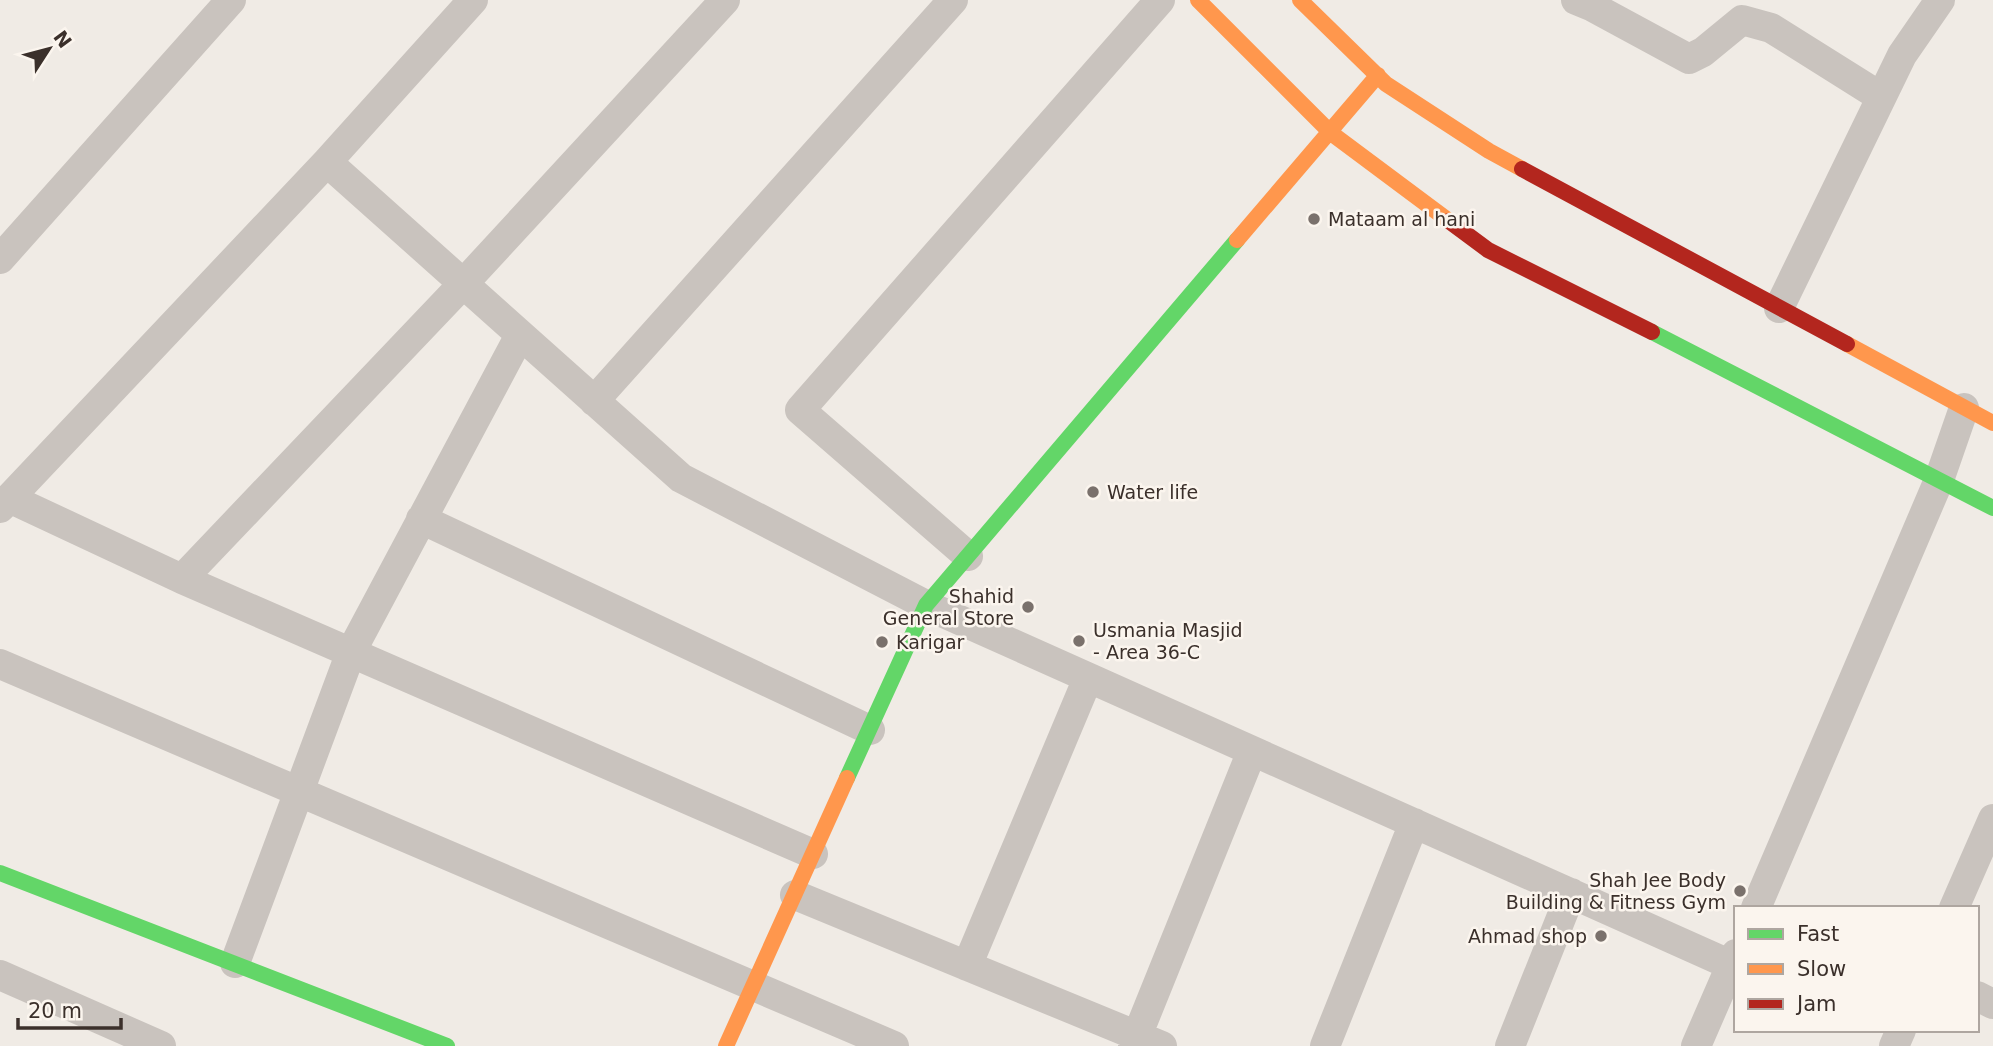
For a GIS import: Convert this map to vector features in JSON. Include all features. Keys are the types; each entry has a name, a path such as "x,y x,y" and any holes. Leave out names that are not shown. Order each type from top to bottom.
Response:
{"street":[{"path":"0,259 231,0"},
{"path":"473,0 327,162 5,503 813,854"},
{"path":"183,579 463,284 725,0"},
{"path":"594,401 953,0"},
{"path":"968,556 800,410 1160,0"},
{"path":"1198,0 1331,133 1488,250 1706,359 1993,508"},
{"path":"1301,0 1386,84 1489,151 1993,423"},
{"path":"1576,0 1689,58 1703,52 1742,20 1770,28 1881,97"},
{"path":"1779,308 1902,55 1940,0"},
{"path":"726,1046 926,605 1378,75"},
{"path":"327,162 681,478 926,605 1571,893 1734,960 1696,1046"},
{"path":"235,963 352,652 520,335"},
{"path":"1762,906 1939,480 1964,408"},
{"path":"421,519 870,730"},
{"path":"0,664 894,1046"},
{"path":"967,966 1088,678"},
{"path":"795,895 1144,1043 1252,751"},
{"path":"1955,906 1993,819"},
{"path":"1325,1046 1414,823"},
{"path":"0,873 235,963 392,1036 447,1046"},
{"path":"1510,1046 1571,893"},
{"path":"0,975 161,1046"}],"traffic: fast":[{"path":"847,778 926,605 1237,240"},
{"path":"1652,332 1993,508"},
{"path":"0,873 447,1046"}],"traffic: slow":[{"path":"1198,0 1331,133 1449,221"},
{"path":"1300,0 1386,84 1489,151 1522,169"},
{"path":"1237,240 1378,75"},
{"path":"1847,344 1993,423"},
{"path":"726,1046 847,778"}],"traffic: jam":[{"path":"1522,169 1847,344"},
{"path":"1449,221 1488,250 1652,332"}],"place":[{"name":"Mataam al hani","path":"1314,219"},
{"name":"Water life","path":"1093,492"},
{"name":"Shahid General Store","path":"1028,607"},
{"name":"Usmania Masjid - Area 36-C","path":"1079,641"},
{"name":"Karigar","path":"882,642"},
{"name":"Shah Jee Body Building & Fitness Gym","path":"1740,891"},
{"name":"Ahmad shop","path":"1601,936"}]}
